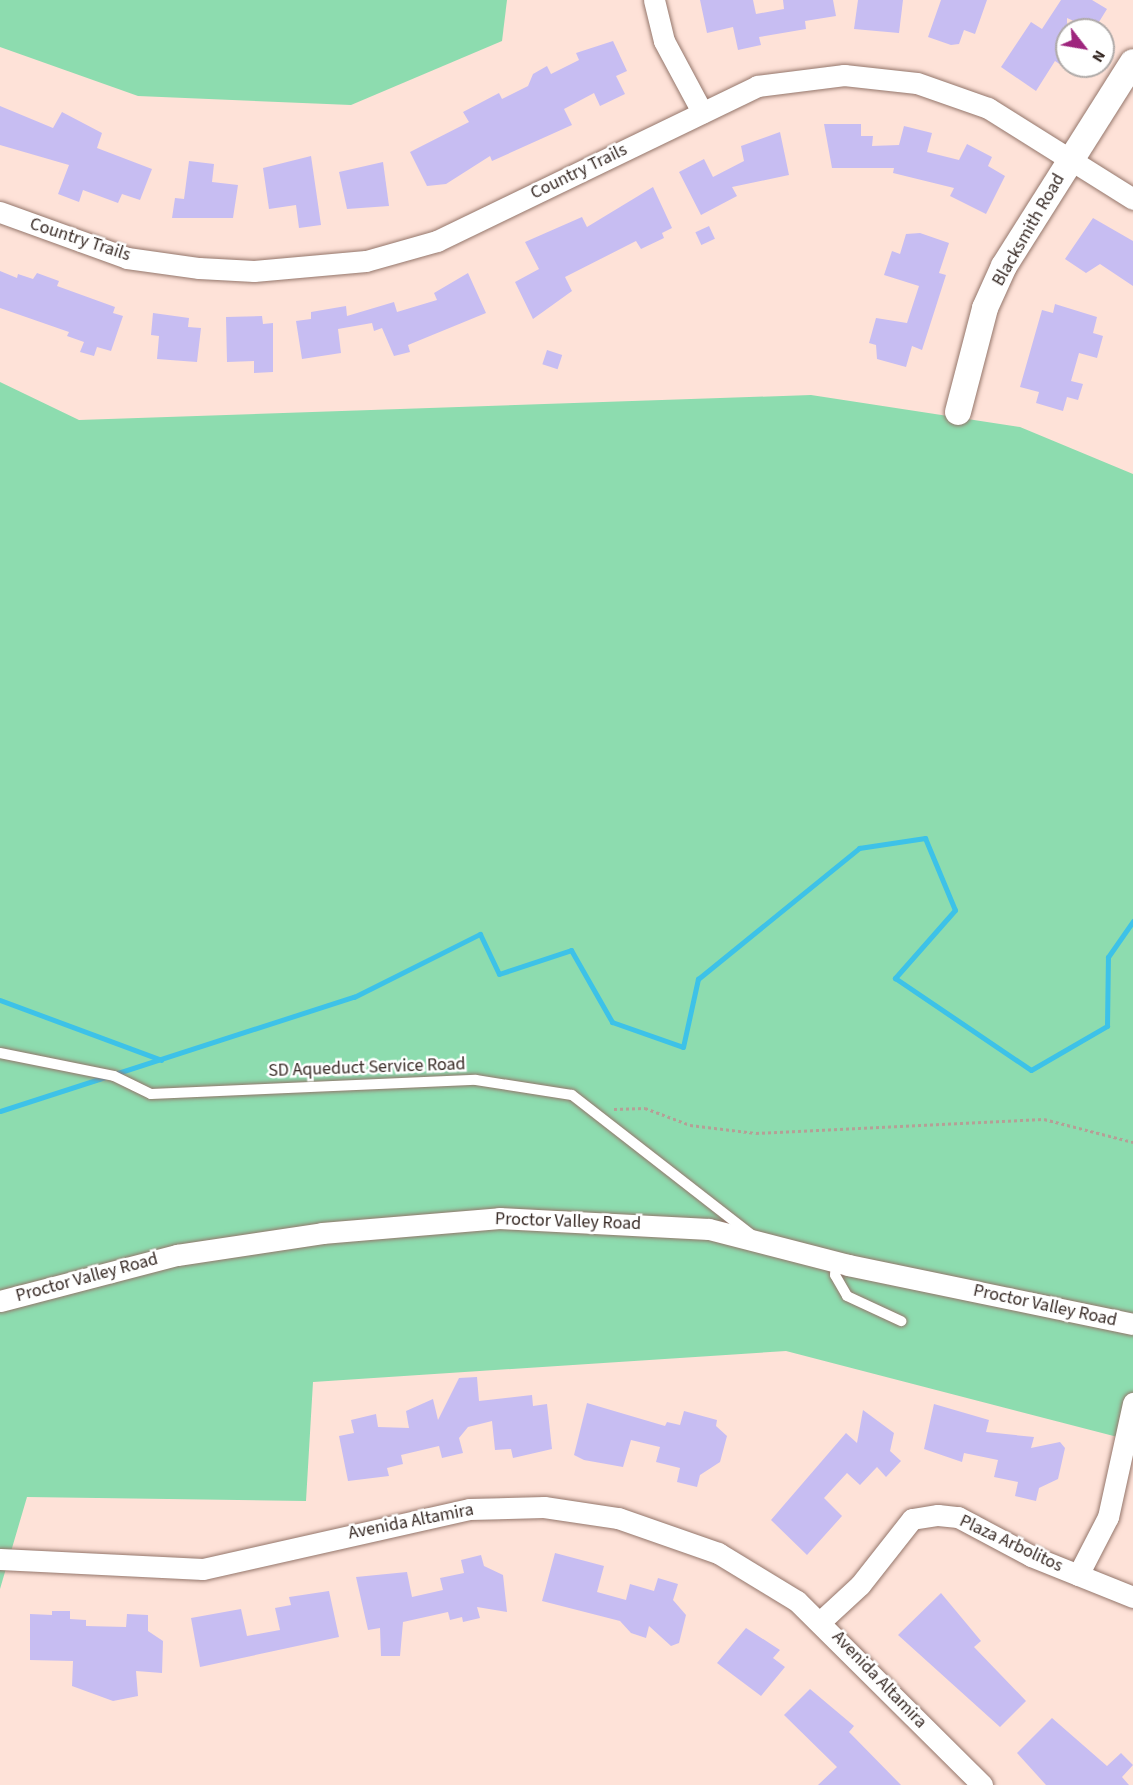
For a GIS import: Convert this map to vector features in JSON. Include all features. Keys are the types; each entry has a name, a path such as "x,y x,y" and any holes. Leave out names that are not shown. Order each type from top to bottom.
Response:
{"street":[{"path":"654,0 664,41 702,112"},
{"name":"Blacksmith Road","path":"958,412 985,308 1070,160 1133,62"},
{"name":"Country Trails","path":"0,212 127,258 199,268 254,271 366,261 437,241 757,86 786,80 873,76 932,87 979,104 1133,199"},
{"name":"Proctor Valley Road","path":"0,1301 177,1255 322,1233 498,1218 710,1228 836,1262 1133,1324"},
{"path":"1078,1575 1108,1517 1133,1403"},
{"name":"Avenida Altamira","path":"0,1559 203,1569 431,1514 544,1507 618,1518 689,1540 745,1567 821,1621 981,1785"},
{"name":"Plaza Arbolitos","path":"821,1621 860,1585 912,1520 958,1517 1078,1575 1133,1597"}],"lane":[{"name":"SD Aqueduct Service Road","path":"0,1053 114,1076 151,1094 476,1080 572,1095 762,1242"},
{"path":"836,1262 835,1275 847,1296 901,1321"}],"path":[{"path":"588,1107 645,1108 690,1125 756,1133 1044,1119 1133,1142"}],"green space":[{"path":"0,0 507,0 502,41 351,105 138,96 0,47"},
{"path":"0,382 79,420 811,395 1020,427 1133,474 1133,1441 786,1351 313,1382 306,1501 27,1497 0,1589"}],"building":[{"path":"700,0 753,0 756,14 784,9 783,0 833,0 836,16 805,21 806,29 759,37 761,45 738,50 733,27 707,33"},
{"path":"858,0 903,0 899,33 854,29"},
{"path":"941,0 987,0 975,34 964,30 959,44 951,45 928,37"},
{"path":"1061,0 1092,0 1107,9 1101,18 1055,18 1055,61 1036,91 1001,67 1031,22 1042,29"},
{"path":"613,41 627,71 616,76 625,94 600,106 594,93 564,109 572,125 492,161 490,156 446,184 427,186 410,152 469,122 463,112 499,93 502,99 528,86 533,74 547,66 551,74 579,60 576,53"},
{"path":"0,106 53,128 62,112 102,133 97,148 152,169 140,200 122,194 118,203 83,190 79,202 58,194 69,165 0,145"},
{"path":"824,124 861,124 861,136 873,136 872,146 899,145 904,126 932,133 927,152 959,160 967,144 992,157 988,166 1005,176 986,214 950,196 954,188 893,173 894,168 832,168"},
{"path":"780,132 789,175 732,187 737,196 701,215 679,172 704,159 713,177 744,161 741,146"},
{"path":"311,156 321,225 299,228 296,205 269,209 263,168"},
{"path":"189,161 214,164 212,182 238,185 233,218 172,218 175,198 184,199"},
{"path":"383,162 389,206 347,209 339,172"},
{"path":"653,187 672,228 662,233 664,238 641,249 636,241 565,277 572,291 533,319 515,282 539,269 525,242 582,217 587,227"},
{"path":"1093,218 1133,241 1133,286 1100,264 1086,273 1065,259"},
{"path":"709,226 715,239 701,245 695,232"},
{"path":"920,233 949,243 939,273 946,275 922,350 912,346 906,367 877,359 876,345 869,343 876,318 907,323 919,286 884,275 892,251 900,254 906,234"},
{"path":"0,271 17,278 18,274 33,279 37,273 59,281 57,286 115,307 113,313 123,316 111,351 97,347 94,356 80,352 84,342 67,336 69,332 0,308"},
{"path":"468,273 486,313 408,345 410,352 394,356 382,328 374,331 372,323 338,329 341,353 302,359 296,321 311,319 311,312 346,306 347,316 394,302 397,312 437,300 434,293"},
{"path":"1055,304 1097,317 1093,333 1103,336 1097,358 1079,353 1071,381 1083,384 1078,400 1067,397 1063,411 1036,403 1039,392 1020,387 1042,310 1053,313"},
{"path":"153,313 189,318 188,327 201,328 197,362 157,359 159,336 151,335"},
{"path":"262,316 263,324 273,323 273,372 254,373 254,361 227,362 226,317"},
{"path":"547,350 562,355 558,369 542,364"},
{"path":"477,1377 479,1401 532,1395 533,1406 547,1404 552,1449 513,1458 511,1449 495,1450 492,1421 468,1427 459,1438 463,1453 442,1458 439,1446 401,1455 403,1464 387,1468 389,1476 348,1481 339,1436 354,1433 351,1420 376,1414 378,1427 409,1428 406,1411 433,1399 438,1420 459,1378"},
{"path":"587,1403 665,1426 667,1422 680,1425 684,1411 717,1420 716,1426 727,1436 720,1462 700,1475 697,1487 677,1482 680,1468 656,1462 660,1447 631,1440 623,1467 584,1460 574,1455"},
{"path":"934,1404 989,1420 986,1432 1034,1437 1031,1448 1060,1442 1065,1448 1058,1479 1039,1488 1036,1501 1015,1496 1018,1482 994,1477 998,1460 964,1453 962,1462 924,1449"},
{"path":"863,1410 894,1433 890,1451 901,1461 886,1477 877,1467 860,1485 847,1473 824,1498 842,1516 807,1555 771,1520 846,1433 857,1443"},
{"path":"555,1553 604,1566 597,1592 626,1600 630,1584 654,1591 658,1578 678,1584 673,1600 686,1615 679,1643 671,1646 649,1626 646,1638 631,1633 620,1621 542,1601"},
{"path":"481,1555 484,1566 503,1575 507,1612 477,1607 480,1618 463,1622 462,1617 450,1620 448,1612 403,1622 400,1656 381,1656 380,1628 368,1630 356,1577 407,1572 412,1597 443,1590 440,1578 464,1573 461,1560"},
{"path":"329,1591 339,1637 200,1667 191,1618 241,1609 247,1636 280,1630 275,1608 291,1605 289,1597"},
{"path":"941,1593 981,1641 974,1647 1026,1701 1000,1727 898,1635"},
{"path":"52,1611 70,1611 70,1619 86,1620 86,1626 126,1627 127,1614 148,1615 148,1631 163,1641 162,1673 136,1671 138,1696 113,1701 72,1686 73,1661 30,1660 30,1614 52,1615"},
{"path":"746,1628 780,1650 773,1658 785,1667 761,1696 717,1663"},
{"path":"810,1689 854,1726 849,1732 901,1785 818,1785 837,1767 784,1715"},
{"path":"1052,1718 1107,1766 1121,1753 1133,1765 1122,1777 1129,1785 1046,1785 1017,1753"}],"waterway":[{"path":"0,1111 354,997 480,934 499,974 571,950 612,1022 683,1047 698,979 859,848 925,838 955,910 895,978 1031,1070 1107,1026 1108,957 1133,921"},
{"path":"0,1000 161,1060"}]}
